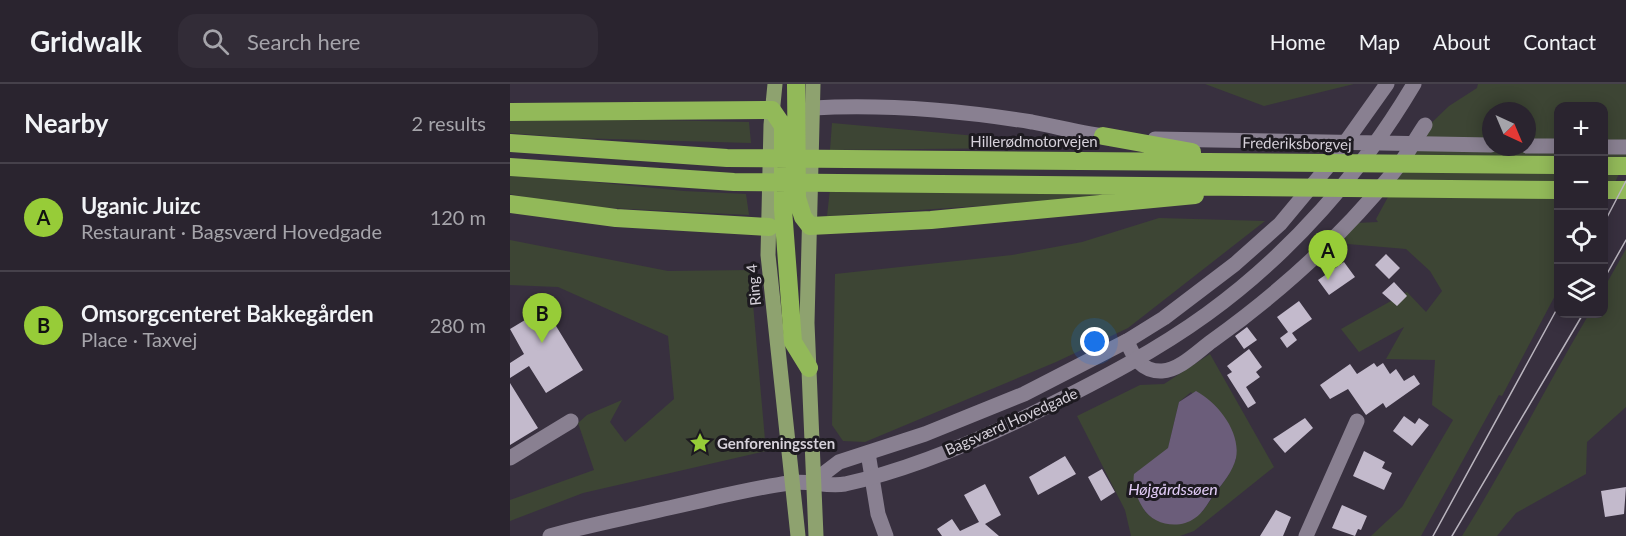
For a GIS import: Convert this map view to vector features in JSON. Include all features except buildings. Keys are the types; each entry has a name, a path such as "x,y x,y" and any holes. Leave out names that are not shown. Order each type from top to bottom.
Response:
{"highway":[{"path":"510,204 616,218 776,227 794,212 797,198 792,119 796,84"},
{"path":"510,112 792,119"},
{"path":"1103,136 1244,161"},
{"name":"Hillerødmotorvejen","path":"510,143 552,148 727,158 1554,165"},
{"path":"1608,165 1626,166"},
{"path":"510,167 734,182 1554,190"},
{"path":"794,212 931,220 1271,186"},
{"path":"1608,190 1626,190"},
{"path":"776,227 793,342 809,368"}],"main road":[{"path":"775,84 792,119 794,212 807,269 816,536"},
{"path":"792,119 813,84"},
{"path":"776,227 794,212"},
{"name":"Ring 4","path":"776,227 771,291 798,536"}],"street":[{"name":"Bagsværd Hovedgade","path":"814,481 839,462 975,416 1024,394 1127,341 1200,292 1280,224 1330,165 1387,84"},
{"name":"Bagsværd Hovedgade","path":"550,536 793,482 814,481 840,485 871,477 967,444 1031,415 1135,361 1209,313 1275,257 1310,223 1349,176 1399,109 1414,84"},
{"path":"510,106 536,111"},
{"name":"Frederiksborgvej","path":"792,119 848,107 936,112 1031,122 1103,136 1482,146"},
{"path":"1127,341 1135,361 1152,370 1169,370 1251,314 1311,261 1345,227 1394,173 1425,125"},
{"path":"1536,146 1554,146"},
{"path":"1608,147 1626,147"},
{"path":"510,458 571,421"},
{"path":"1306,536 1356,421"},
{"path":"868,453 878,514 886,536"}],"green space":[{"path":"1205,84 1354,84 1264,106"},
{"path":"1478,84 1626,84 1626,160 1608,196 1608,102 1554,102 1554,298 1502,396 1499,395 1421,536 1371,536 1402,507 1453,420 1432,405 1435,360 1386,359 1404,327 1359,352 1341,329 1407,292 1426,312 1442,291 1430,271 1406,249 1336,243 1356,223 1378,222 1376,219 1425,129 1449,106 1477,88"},
{"path":"510,117 749,122 751,143 574,138 510,133"},
{"path":"832,123 1097,147 830,150"},
{"path":"510,174 684,191 746,194 749,215 571,206 510,194"},
{"path":"830,189 1131,196 827,216"},
{"path":"1159,218 1265,221 1128,328 1056,362 865,442 843,441 832,425 835,274 1012,255 1082,242"},
{"path":"510,240 668,271 750,270 766,451 583,493 510,521 510,500 594,470 578,423 587,415 622,400 610,422 625,442 674,399 668,336 558,287 510,285"},
{"path":"1626,249 1626,407 1587,442 1586,474 1516,513 1497,536 1462,536 1587,318 1608,318 1608,281"},
{"path":"1210,354 1274,467 1194,531 1180,536 1131,536 1125,510 1077,416 1140,385 1164,384","holes":["1191,392 1236,459 1228,476 1202,512 1146,513 1134,487 1168,449 1179,402"]}],"water":[{"name":"Højgårdssøen","path":"1196,391 1212,403 1226,419 1235,438 1236,458 1233,468 1198,516 1182,524 1167,524 1147,514 1143,508 1136,492 1134,474 1168,448 1179,402"}],"tram line":[{"path":"1608,215 1626,181"},
{"path":"1608,272 1626,240"},
{"path":"1433,536 1554,314"},
{"path":"1452,536 1581,318"}],"place":[{"name":"Uganic Juizc","path":"1328,280"},
{"name":"Omsorgcenteret Bakkegården","path":"542,343"},
{"name":"Genforeningssten","path":"700,443"}]}
